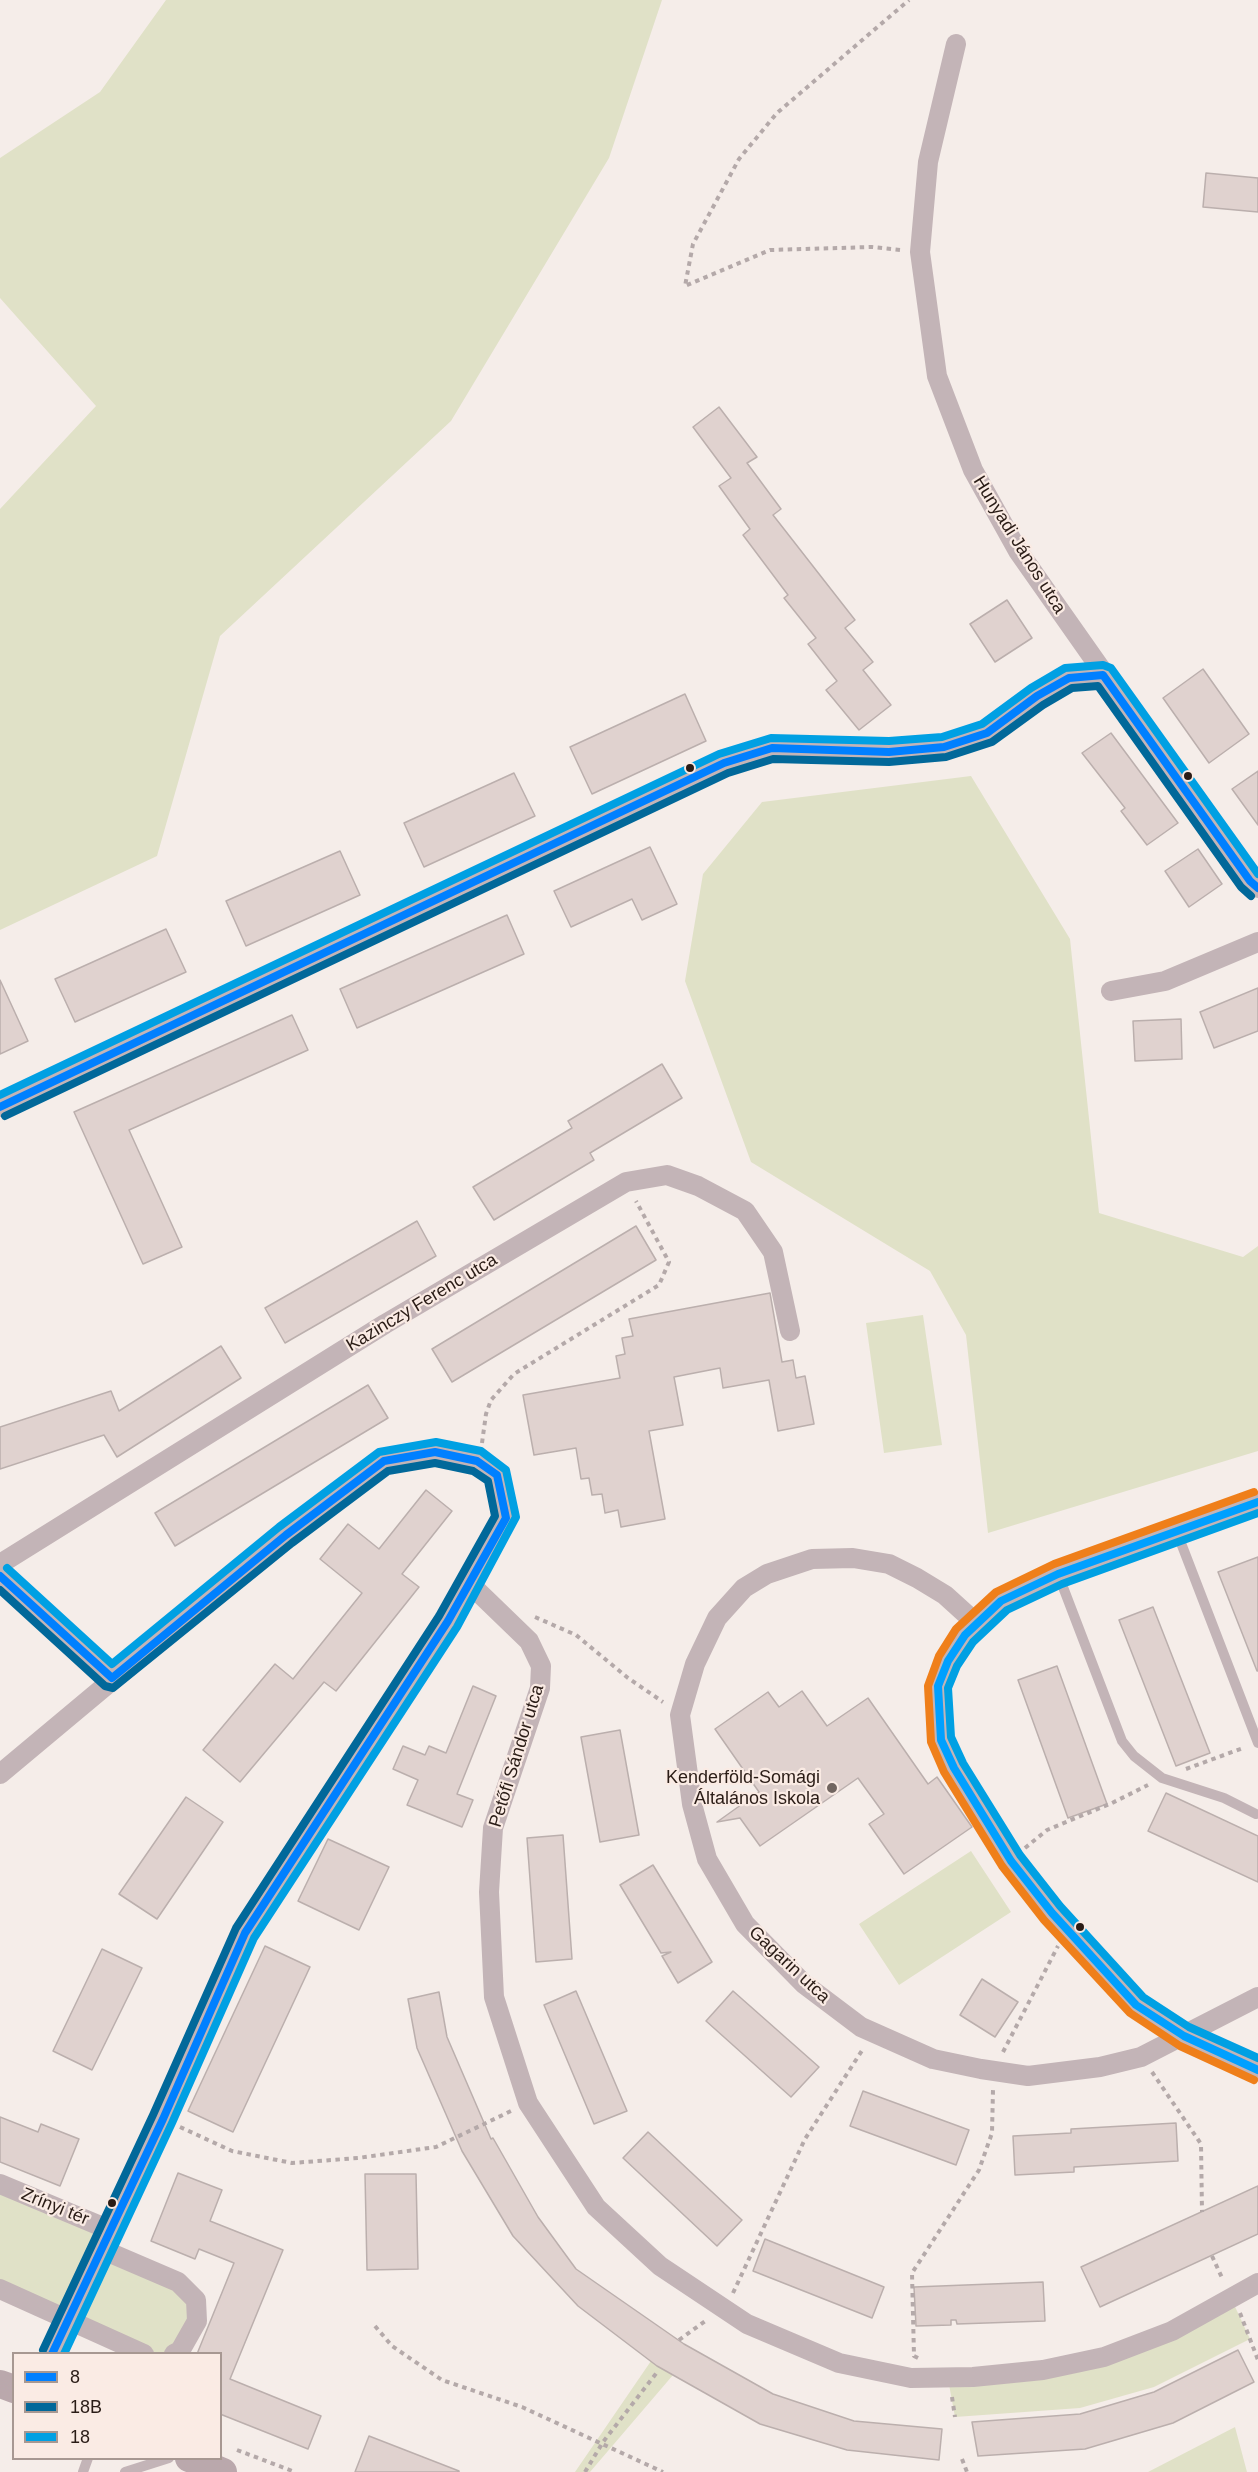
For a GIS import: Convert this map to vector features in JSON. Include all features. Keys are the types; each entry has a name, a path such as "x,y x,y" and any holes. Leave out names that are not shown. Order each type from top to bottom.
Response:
{"street":[{"name":"Hunyadi János utca","path":"956,44 928,162 920,252 937,376 973,470 1018,551 1103,675 1250,881 1258,888"},
{"path":"0,1107 724,763 772,748 889,752 944,747 987,733 1037,696 1069,678 1103,675"},
{"path":"1112,991 1165,981 1258,942"},
{"name":"Kazinczy Ferenc utca","path":"0,1564 385,1324 626,1182 667,1175 698,1186 745,1211 773,1252 790,1331"},
{"path":"0,1774 112,1678 286,1535 384,1461 435,1452 477,1461 497,1474 506,1518 448,1621 244,1933 163,2119 53,2352"},
{"path":"1258,1502 1058,1574 1001,1601 965,1635 948,1661 938,1686 941,1740 954,1768 1011,1861 1066,1929 1136,2005 1184,2036 1258,2070"},
{"name":"Gagarin utca","path":"976,1624 945,1595 889,1564 853,1558 812,1559 767,1574 744,1588 717,1618 694,1664 680,1715 692,1804 707,1859 745,1924 804,1984 861,2027 933,2059 1028,2076 1100,2067 1141,2057 1258,1997"},
{"path":"0,1576 112,1678"},
{"name":"Petőfi Sándor utca","path":"469,1583 529,1641 541,1666 540,1688 493,1828 489,1892 494,1997 528,2103 596,2207 660,2266 747,2324 840,2363 910,2378 948,2379 1042,2370 1104,2357 1172,2331 1258,2283"},
{"name":"Zrínyi tér","path":"0,2184 110,2230"},
{"name":"Zrínyi tér","path":"100,2249 178,2282 196,2300 197,2321 178,2352"},
{"path":"0,2289 140,2352"}],"lane":[{"path":"1176,1530 1258,1743"},
{"path":"1058,1574 1122,1741 1134,1756 1162,1778 1224,1798 1256,1814"},
{"path":"125,2472 163,2460"}],"path":[{"path":"909,0 777,113 739,159 715,199 693,244 685,286 770,250 872,248 920,252"},
{"path":"477,1461 491,1400 514,1374 659,1285 669,1262 626,1182"},
{"path":"532,1616 576,1635 628,1678 680,1715"},
{"path":"1011,1861 1047,1830 1112,1803 1162,1778 1258,1743"},
{"path":"1014,2032 1066,1929"},
{"path":"679,2340 724,2309 805,2139 874,2033"},
{"path":"1141,2057 1201,2144 1202,2212"},
{"path":"948,2379 914,2356 912,2273 980,2170 992,2133 993,2071"},
{"path":"163,2119 232,2151 292,2163 358,2158 436,2147 528,2103"},
{"path":"1212,2256 1240,2313 1258,2360"},
{"path":"375,2326 392,2346 442,2379 522,2407 603,2442 663,2472"},
{"path":"585,2472 603,2442 658,2371"},
{"path":"962,2459 967,2472"},
{"path":"227,2460 295,2472"}],"green space":[{"path":"166,0 662,0 609,158 451,421 220,636 157,856 0,930 0,509 96,406 0,298 0,158 100,92"},
{"path":"971,776 1070,939 1099,1213 1243,1257 1258,1246 1258,1451 988,1533 966,1335 930,1271 751,1162 685,981 703,874 762,802"},
{"path":"923,1315 942,1445 884,1453 866,1323"},
{"path":"971,1851 1011,1912 899,1985 859,1924"},
{"path":"0,2184 110,2230 101,2249 196,2300 174,2352 142,2352 0,2289"},
{"path":"1231,2298 1250,2339 1154,2387 1080,2408 955,2417 948,2379 1104,2357"},
{"path":"651,2361 673,2375 590,2472 575,2472"},
{"path":"1235,2427 1247,2472 1148,2472"}],"building":[{"path":"1206,173 1258,178 1258,212 1203,207"},
{"path":"719,407 757,457 747,463 781,509 773,515 855,620 845,628 873,662 863,670 891,705 859,730 826,690 837,681 808,644 816,638 784,598 788,595 743,535 750,529 719,486 731,478 693,427"},
{"path":"1007,600 1032,638 995,662 970,624"},
{"path":"1203,669 1249,734 1209,763 1163,698"},
{"path":"685,694 706,741 592,794 570,747"},
{"path":"1111,733 1178,823 1147,845 1121,811 1125,808 1082,753"},
{"path":"1258,771 1258,825 1232,789"},
{"path":"514,773 535,816 424,867 404,823"},
{"path":"650,847 677,904 642,920 632,899 571,927 554,891"},
{"path":"1198,849 1222,884 1189,907 1165,871"},
{"path":"340,851 360,895 246,946 226,901"},
{"path":"507,915 524,954 357,1028 340,989"},
{"path":"166,929 186,972 75,1022 55,979"},
{"path":"0,980 28,1041 0,1054"},
{"path":"1258,988 1258,1031 1214,1048 1200,1012"},
{"path":"292,1015 308,1050 129,1130 182,1247 143,1264 74,1112"},
{"path":"1181,1019 1182,1059 1135,1061 1133,1021"},
{"path":"662,1064 682,1098 590,1153 594,1160 494,1220 473,1187 572,1128 568,1121"},
{"path":"417,1221 436,1256 285,1343 265,1308"},
{"path":"636,1226 656,1260 452,1382 432,1349"},
{"path":"770,1293 782,1362 793,1360 796,1378 805,1376 814,1424 778,1431 769,1380 723,1388 720,1368 674,1377 683,1425 649,1431 665,1519 621,1527 618,1510 605,1513 602,1494 592,1495 589,1478 581,1479 576,1448 534,1455 523,1395 620,1378 616,1356 625,1354 622,1338 633,1336 629,1319"},
{"path":"221,1346 241,1378 117,1457 104,1435 0,1469 0,1427 111,1391 119,1411"},
{"path":"368,1385 388,1418 175,1546 155,1513"},
{"path":"426,1490 452,1511 402,1574 419,1587 336,1691 324,1682 240,1782 203,1750 275,1664 293,1679 362,1593 320,1559 348,1524 379,1549"},
{"path":"1258,1557 1258,1671 1257,1671 1218,1572"},
{"path":"1153,1607 1210,1753 1176,1766 1119,1620"},
{"path":"1057,1666 1107,1804 1068,1818 1018,1680"},
{"path":"473,1686 496,1696 457,1794 473,1800 462,1827 407,1805 418,1780 393,1769 403,1746 425,1755 429,1746 446,1753"},
{"path":"802,1691 827,1726 868,1698 928,1784 937,1777 972,1827 904,1874 869,1824 884,1814 858,1778 760,1846 740,1818 717,1822 759,1792 715,1729 768,1692 779,1707"},
{"path":"620,1730 639,1835 600,1842 581,1737"},
{"path":"1166,1793 1258,1836 1258,1882 1148,1831"},
{"path":"186,1797 223,1822 157,1919 119,1894"},
{"path":"563,1835 572,1959 536,1962 527,1838"},
{"path":"328,1839 389,1867 359,1930 298,1901"},
{"path":"653,1865 712,1962 678,1983 662,1956 671,1952 661,1953 620,1885"},
{"path":"265,1946 310,1967 233,2132 188,2111"},
{"path":"102,1949 142,1968 92,2070 53,2051"},
{"path":"982,1979 1018,2002 995,2037 960,2015"},
{"path":"576,1991 627,2111 594,2124 544,2005"},
{"path":"733,1991 819,2067 791,2097 706,2021"},
{"path":"439,1992 447,2037 491,2139 493,2138 538,2217 576,2269 684,2344 773,2394 854,2421 942,2429 939,2460 847,2450 760,2424 657,2366 578,2306 513,2236 462,2151 417,2048 408,1999"},
{"path":"863,2091 969,2130 956,2165 850,2126"},
{"path":"0,2117 38,2132 41,2124 79,2139 60,2186 0,2162"},
{"path":"1176,2123 1178,2161 1074,2167 1074,2172 1015,2175 1013,2136 1071,2133 1071,2129"},
{"path":"648,2132 742,2220 717,2246 623,2158"},
{"path":"178,2173 222,2190 210,2221 283,2250 230,2379 321,2416 308,2449 222,2415 222,2352 198,2352 234,2263 199,2249 195,2259 151,2241"},
{"path":"365,2174 416,2174 418,2269 367,2270"},
{"path":"1258,2186 1258,2234 1100,2307 1081,2267"},
{"path":"765,2239 884,2287 872,2318 753,2271"},
{"path":"1043,2282 1045,2321 957,2324 956,2320 951,2320 951,2325 916,2326 914,2287"},
{"path":"1238,2350 1254,2382 1173,2423 1085,2449 978,2456 972,2422 1080,2414 1154,2392"},
{"path":"369,2436 459,2471 459,2472 355,2472"}],"transit line":[{"name":"18","path":"0,1095 719,754 771,738 889,741 942,737 982,724 1031,688 1065,668 1103,665 1111,668 1258,874"},
{"name":"8","path":"0,1107 724,763 772,748 889,752 944,747 987,733 1037,696 1069,678 1103,675 1250,881 1258,888"},
{"name":"18B","path":"5,1116 728,773 773,759 889,762 946,757 992,742 1043,705 1072,688 1098,686 1241,887 1251,896"},
{"name":"18","path":"7,1568 112,1664 279,1527 379,1452 436,1442 481,1451 506,1470 516,1517 457,1627 254,1938 172,2123 65,2352"},
{"name":"8","path":"0,1576 112,1678 286,1535 384,1461 435,1452 477,1461 497,1475 506,1518 448,1621 245,1933 163,2119 53,2352"},
{"name":"18B","path":"0,1590 105,1686 113,1688 292,1543 388,1471 435,1463 473,1471 488,1481 495,1516 439,1616 236,1928 153,2115 43,2350"},
{"path":"1254,1492 1054,1564 996,1592 956,1629 939,1656 928,1686 931,1742 944,1772 1002,1866 1044,1920 1130,2013 1180,2046 1254,2080"},
{"path":"1258,1502 1058,1574 1001,1601 965,1635 948,1661 938,1686 941,1740 954,1768 1011,1861 1052,1913 1136,2005 1184,2036 1258,2070"},
{"path":"1258,1513 1062,1584 1007,1610 973,1642 957,1666 948,1688 951,1737 963,1763 1020,1855 1060,1906 1143,1997 1189,2027 1258,2058"}],"place":[{"name":"Kenderföld-Somági Általános Iskola","path":"832,1788"}]}
